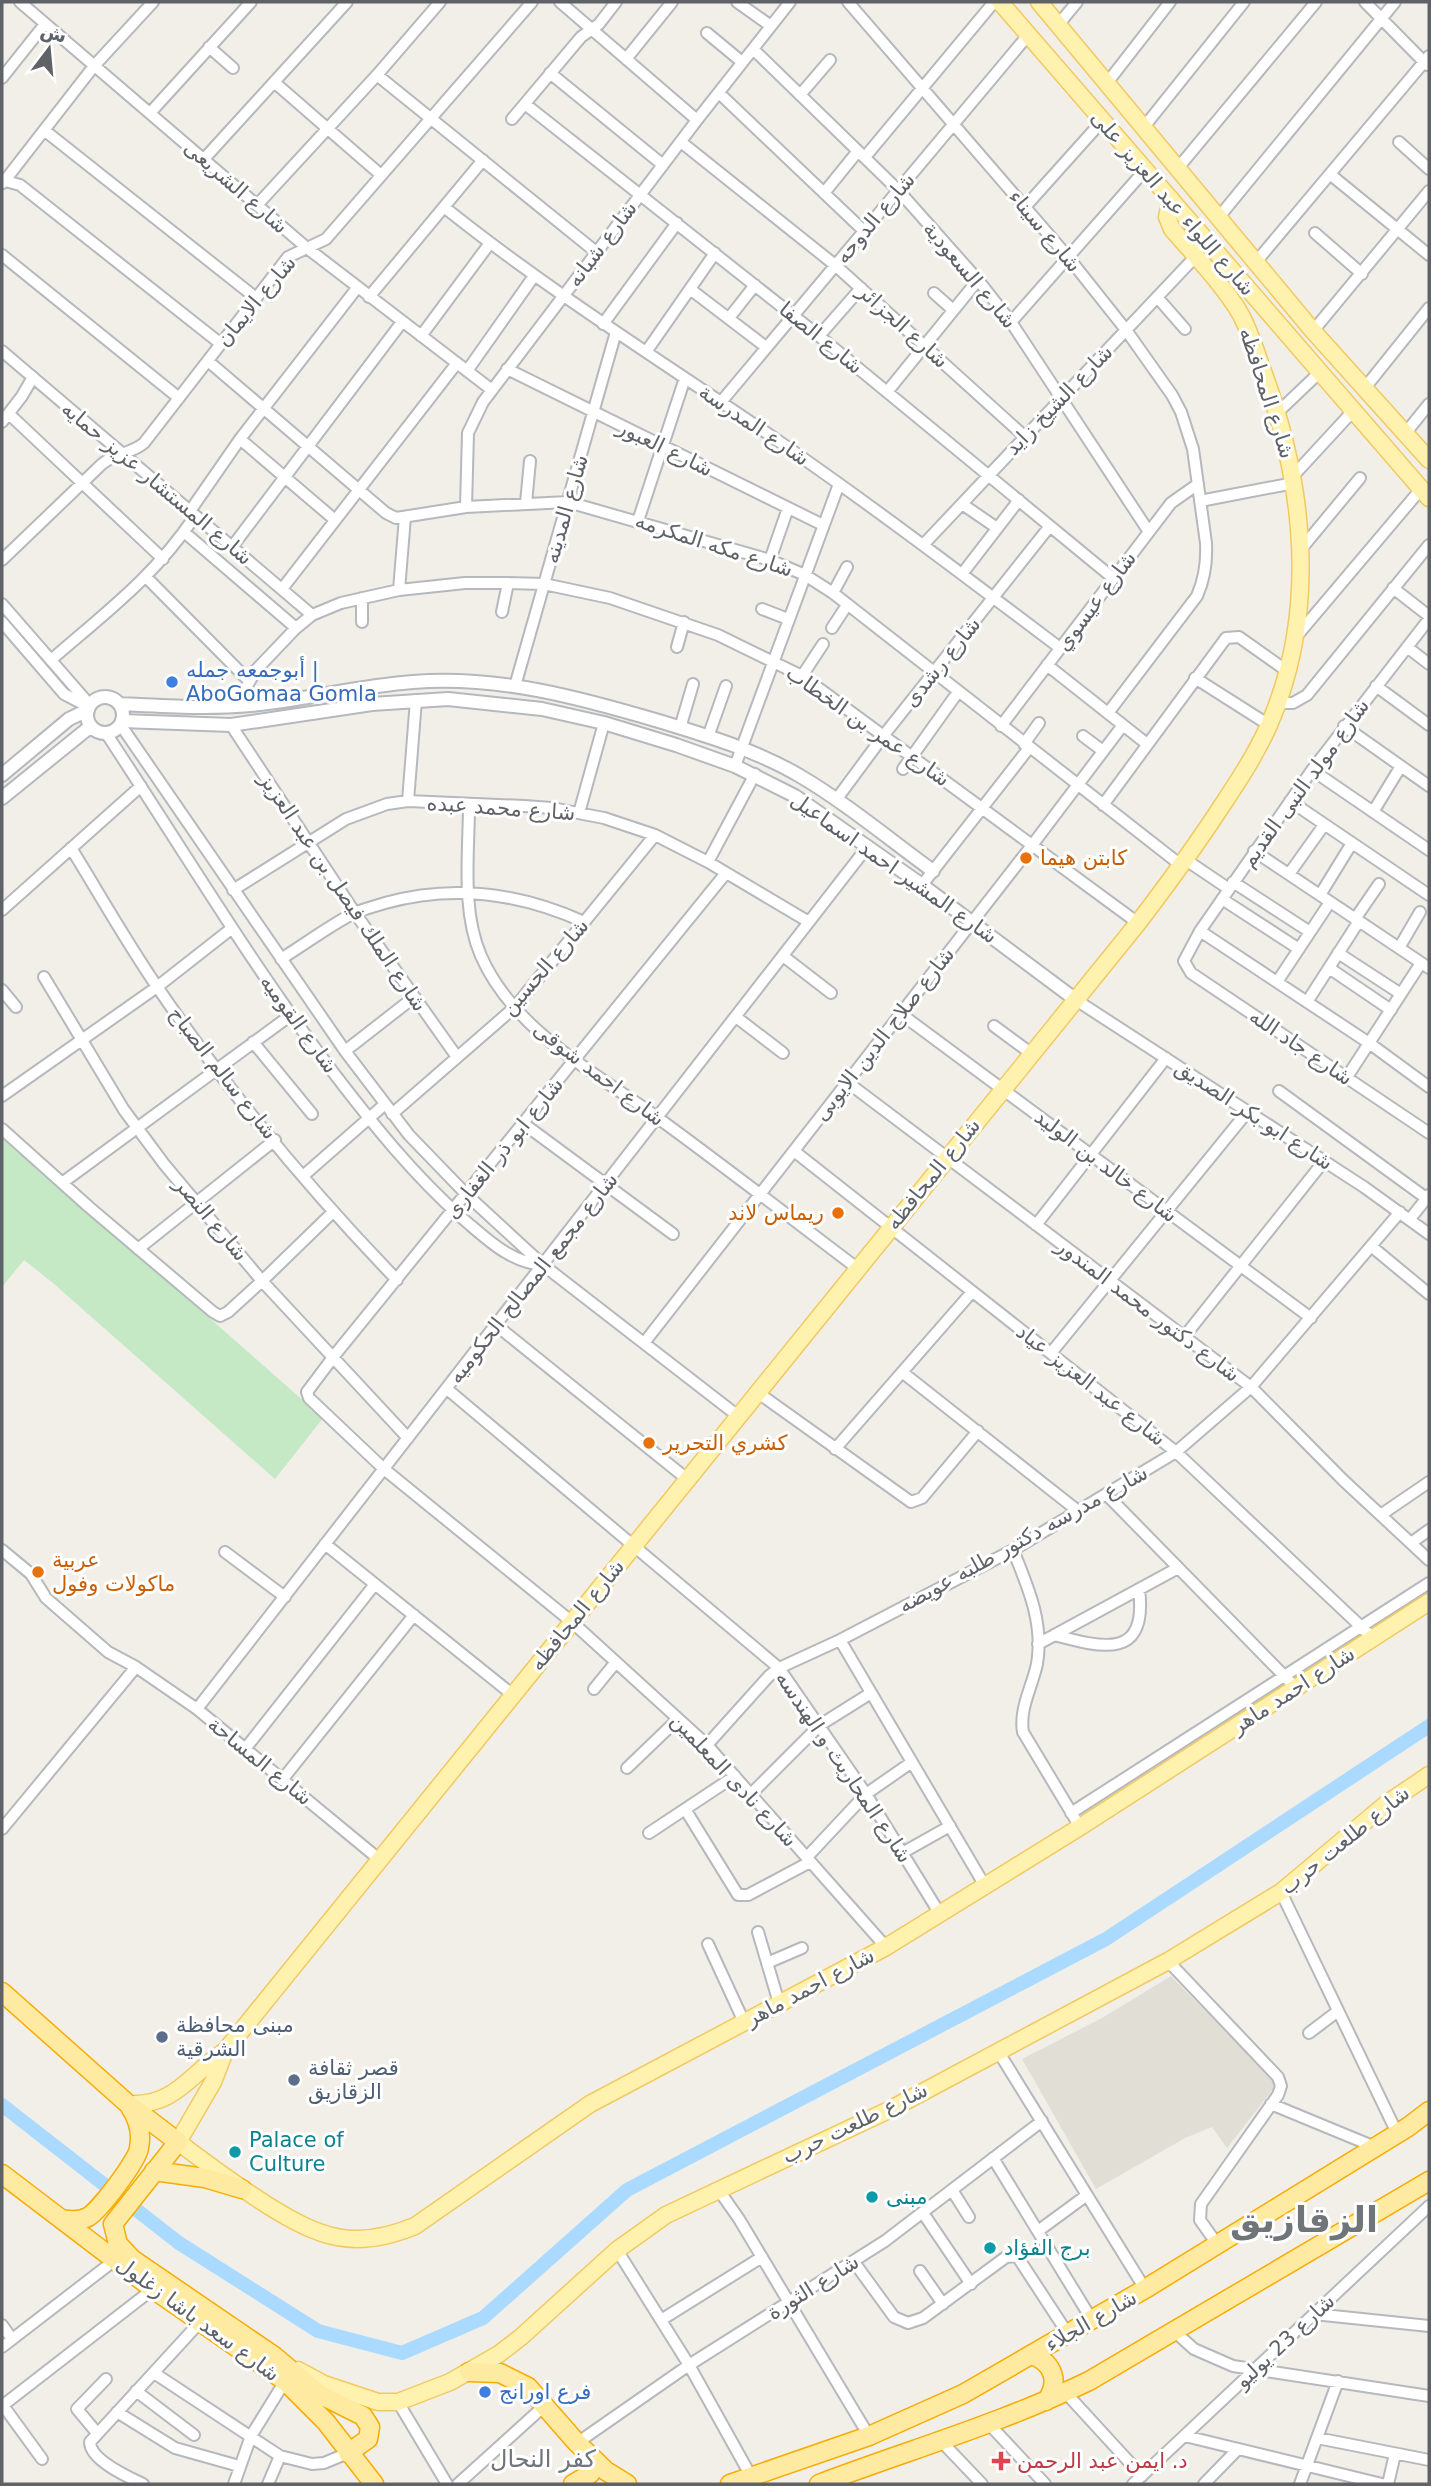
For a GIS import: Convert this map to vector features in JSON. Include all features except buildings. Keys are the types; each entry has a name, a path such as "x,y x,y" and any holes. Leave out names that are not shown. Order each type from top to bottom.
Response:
{"highway":[{"path":"2,1992 128,2104 178,2143 113,2225"},
{"path":"62,2219 79,2220 89,2216 136,2159 140,2136 134,2114 128,2104"},
{"name":"شارع الجلاء","path":"730,2484 869,2436 963,2394 1145,2289 1376,2147 1429,2111"},
{"path":"154,2172 205,2178 242,2189"},
{"name":"شارع سعد باشا زغلول","path":"3,2179 274,2356 319,2394 363,2416 370,2427 368,2439 348,2453"},
{"path":"819,2484 849,2479 1046,2401 1089,2381 1427,2184"},
{"path":"89,2216 113,2225"},
{"path":"113,2225 124,2259"},
{"name":"شارع سعد باشا زغلول","path":"124,2259 153,2289 285,2381 326,2422 374,2484"},
{"path":"1061,2338 1057,2361 1063,2370 1089,2381"},
{"path":"1032,2355 1049,2365 1053,2374 1052,2393 1046,2401"},
{"path":"469,2372 490,2371 510,2376 528,2387 577,2443 597,2463 625,2484"},
{"path":"573,2484 590,2474 597,2463"}],"main road":[{"name":"شارع اللواء عبد العزيز على","path":"1000,2 1425,494"},
{"name":"شارع اللواء عبد العزيز على","path":"1038,2 1313,331 1429,460"},
{"path":"1076,89 1082,89 1092,81 1096,70"},
{"path":"1105,123 1125,110 1131,111"},
{"name":"شارع المحافظه","path":"128,2104 152,2104 163,2100 225,2051 1138,923 1184,863 1251,762 1277,703 1295,638 1301,588 1302,548 1294,479 1278,412 1242,316 1169,223 1167,211 1171,200"},
{"path":"1242,316 1259,303"},
{"name":"شارع احمد ماهر","path":"178,2143 242,2189 318,2233 357,2240 396,2234 415,2226 590,2104 886,1947 1080,1827 1296,1688 1367,1632 1429,1602"},
{"name":"شارع طلعت حرب","path":"274,2356 324,2384 378,2402 398,2402 425,2393 469,2372 521,2337 617,2250 666,2215 891,2109 1168,1961 1281,1892 1386,1804 1429,1776"},
{"name":"شارع المحافظه","path":"178,2143 213,2082 225,2051"}],"street":[{"path":"153,2 94,66 3,182 20,185 221,344"},
{"path":"150,113 251,2"},
{"path":"204,159 347,2"},
{"path":"257,205 440,2"},
{"name":"شارع الايمان","path":"2,560 109,458 124,454 144,443 288,257 326,239 532,2"},
{"path":"559,2 697,120"},
{"path":"512,119 584,33 599,24 616,2"},
{"path":"626,59 672,2"},
{"path":"737,2 771,26"},
{"name":"شارع شبانه","path":"466,507 468,433 478,409 790,2"},
{"name":"شارع سيناء","path":"848,2 1068,257 1126,330 1181,412 1191,440 1198,484 1207,557 1203,583 1198,596 1108,713"},
{"path":"824,193 922,88 994,2"},
{"path":"1058,25 1077,2"},
{"path":"1107,83 1170,2"},
{"path":"1144,127 1244,2"},
{"path":"1178,168 1316,2"},
{"path":"1256,262 1427,62 1365,2"},
{"path":"1219,217 1395,2"},
{"name":"شارع الشريعى","path":"27,4 94,66 307,248 492,390"},
{"path":"2,78 46,24"},
{"path":"707,33 742,62"},
{"name":"شارع الدوحه","path":"721,402 1028,34"},
{"path":"209,47 233,68"},
{"name":"شارع السعودية","path":"753,49 898,190 978,280 1011,322 1149,532"},
{"path":"800,95 830,60"},
{"path":"550,73 663,165"},
{"path":"377,75 596,252"},
{"path":"274,82 381,175"},
{"path":"719,93 864,231"},
{"name":"شارع الصفا","path":"524,104 793,315 1113,578"},
{"path":"1025,207 1105,123"},
{"path":"44,130 256,298"},
{"name":"شارع الجزائر","path":"681,142 835,265 1024,436"},
{"path":"1399,142 1429,169"},
{"path":"369,297 483,160"},
{"path":"1011,322 1145,170"},
{"path":"1331,175 1429,255"},
{"path":"1313,331 1429,191"},
{"name":"شارع المدرسة","path":"444,207 562,296 839,484 1060,648"},
{"path":"603,324 677,223"},
{"path":"1315,233 1362,274"},
{"path":"421,336 489,243"},
{"path":"646,352 715,253"},
{"path":"2,255 179,398"},
{"name":"شارع الشيخ زايد","path":"923,545 1195,257"},
{"path":"467,371 534,276"},
{"path":"887,391 978,280"},
{"path":"729,318 755,285"},
{"path":"51,660 163,559 184,532 192,513 240,439 357,288"},
{"path":"819,336 861,288"},
{"path":"690,289 766,347"},
{"path":"934,293 953,310"},
{"path":"1157,297 1185,329"},
{"path":"1364,389 1429,308"},
{"path":"232,547 402,322"},
{"name":"شارع المدينه","path":"515,686 615,332"},
{"name":"شارع المستشار عزيز حمايه","path":"2,351 312,615"},
{"path":"208,361 391,516 405,517 400,590"},
{"path":"282,589 457,363"},
{"name":"شارع العبور","path":"508,369 823,525"},
{"path":"1278,412 1319,373"},
{"path":"33,377 5,418 83,483 163,559"},
{"path":"638,521 685,378"},
{"path":"1404,435 1429,404"},
{"path":"1200,501 1294,479 1353,411"},
{"path":"240,439 335,520"},
{"path":"526,503 530,461"},
{"path":"1302,548 1360,478"},
{"path":"735,766 839,484"},
{"name":"شارع عيسوي","path":"1001,726 1171,503 1198,484"},
{"path":"1295,638 1425,494"},
{"path":"962,574 1019,500"},
{"name":"شارع مكه المكرمه","path":"405,517 466,507 568,502 770,560 805,575 833,593 1103,805 1184,863 1231,886 1310,932"},
{"path":"962,503 997,528"},
{"path":"770,560 788,508"},
{"name":"شارع رشدى","path":"840,803 884,735 1050,526"},
{"path":"184,532 296,628"},
{"path":"1277,703 1293,703 1307,695 1429,545"},
{"path":"833,593 847,568"},
{"path":"146,577 249,681"},
{"name":"شارع عمر بن الخطاب","path":"239,706 249,681 296,628 326,607 400,590 465,583 544,584 610,598 684,622 773,660 802,676 1138,923"},
{"path":"502,612 508,583"},
{"path":"1394,588 1429,618"},
{"path":"362,598 362,622"},
{"path":"832,628 847,605"},
{"path":"762,609 788,620"},
{"path":"2,775 69,719 89,707 102,698 119,704 122,712 121,722 114,730 100,732 91,726 88,721 89,707 51,660 4,614"},
{"path":"4,614 64,694 89,707"},
{"name":"شارع مولد النبى القديم","path":"1187,953 1254,851 1312,770 1429,618"},
{"path":"677,647 684,622"},
{"path":"1103,805 1223,641 1231,637 1243,639 1287,671"},
{"path":"802,676 823,644"},
{"path":"1407,647 1429,664"},
{"path":"1047,665 1147,744"},
{"path":"1195,678 1269,725"},
{"name":"شارع المشير احمد اسماعيل","path":"119,704 216,708 414,681 515,686 600,704 708,737 778,764 840,803 933,871"},
{"path":"680,728 693,684"},
{"path":"1376,685 1429,725"},
{"path":"708,737 726,686"},
{"path":"903,769 958,692"},
{"name":"شارع المشير احمد اسماعيل","path":"121,722 231,725 416,700 448,699 511,704 604,723 735,766 795,796 922,885 1076,1000"},
{"path":"408,801 416,700"},
{"name":"شارع القوميه","path":"121,722 281,960 388,1110 467,1195 543,1265 738,1416"},
{"path":"579,813 604,723"},
{"path":"922,885 1027,746 1039,723"},
{"name":"شارع الملك فيصل بن عبد العزيز","path":"231,725 355,913 457,1057"},
{"name":"شارع صلاح الدين الايوبى","path":"643,1343 1123,725"},
{"path":"2,799 91,726"},
{"path":"1344,726 1429,786"},
{"name":"شارع القوميه","path":"106,733 231,929 368,1118 405,1163 454,1210 509,1256 531,1264 543,1265"},
{"path":"1083,736 1103,751"},
{"path":"1373,812 1401,766"},
{"path":"1312,770 1429,850"},
{"path":"708,862 755,775"},
{"path":"2,909 141,786"},
{"name":"شارع محمد عبده","path":"233,890 346,819 366,810 408,801 524,806 604,818 655,835 708,862 809,922"},
{"path":"1290,801 1429,894"},
{"path":"833,821 840,803"},
{"name":"شارع احمد شوقى","path":"469,804 470,914 480,954 489,973 514,1007 533,1027 575,1060 857,1268"},
{"path":"1289,874 1324,825"},
{"name":"شارع الحسين","path":"303,1176 368,1118 388,1110 457,1057 514,1007 655,835"},
{"path":"1320,895 1352,843"},
{"name":"شارع مجمع المصالح الحكوميه","path":"197,1709 868,846"},
{"name":"شارع سالم الصباح","path":"71,848 157,987 216,1070 332,1213 397,1280"},
{"path":"1254,851 1425,966 1401,994 1347,1077"},
{"name":"شارع ابو ذر الغفارى","path":"384,1468 308,1395 309,1387 726,873"},
{"path":"1307,1002 1379,884"},
{"path":"281,960 355,913 422,895 469,892 493,894 540,904 584,922"},
{"path":"1222,899 1299,949"},
{"path":"1277,982 1330,902"},
{"path":"1399,948 1420,912"},
{"path":"2,1096 157,987 231,929"},
{"path":"1200,932 1369,1043 1429,1087"},
{"name":"شارع جاد الله","path":"1187,953 1185,961 1191,972 1429,1133"},
{"path":"1338,953 1401,994"},
{"path":"783,956 831,993"},
{"path":"1329,968 1391,1010"},
{"name":"شارع النصر","path":"44,977 137,1128 262,1281 408,1438"},
{"path":"2,990 16,1007"},
{"path":"345,1051 413,998"},
{"name":"شارع ابو بكر الصديق","path":"1076,1000 1324,1161 1429,1234"},
{"name":"شارع خالد بن الوليد","path":"901,1014 1311,1318"},
{"path":"62,1183 291,1015"},
{"path":"736,1017 783,1053"},
{"path":"994,1026 1032,1054"},
{"path":"253,1042 312,1114"},
{"path":"1036,1226 1166,1058"},
{"name":"شارع دكتور محمد المندور","path":"847,1082 1251,1387 1429,1560"},
{"path":"1279,1091 1428,1197 1410,1219"},
{"path":"1051,1353 1248,1111"},
{"path":"524,1124 673,1234"},
{"path":"2,1129 138,1249 220,1316 262,1281 332,1213"},
{"path":"138,1249 275,1140"},
{"name":"شارع عبد العزيز عياد","path":"794,1151 1176,1452 1367,1632"},
{"path":"1184,1337 1324,1161"},
{"path":"1251,1387 1400,1212"},
{"path":"1371,1246 1429,1294"},
{"path":"835,1449 972,1292"},
{"path":"496,1325 687,1479"},
{"path":"902,1371 1078,1511"},
{"name":"شارع مدرسه دكتور طلبه عويضه","path":"707,1745 779,1668 840,1640 1013,1550 1176,1452 1251,1387"},
{"name":"شارع المحاريث و الهندسه","path":"447,1389 635,1544 779,1668 866,1794 940,1914"},
{"path":"757,1392 904,1499 915,1502 922,1498 978,1431"},
{"name":"شارع نادى المعلمين","path":"384,1468 572,1622 707,1745 886,1947"},
{"path":"1382,1514 1429,1482"},
{"path":"1106,1494 1296,1688"},
{"path":"1411,1543 1429,1530"},
{"path":"325,1544 513,1695"},
{"name":"شارع المساحة","path":"2,1550 31,1574 46,1598 108,1652 136,1667 197,1709 380,1860"},
{"path":"1013,1550 1033,1603 1038,1644 1036,1666 1022,1716 1023,1732 1080,1827"},
{"path":"225,1552 285,1597"},
{"path":"1038,1644 1178,1568"},
{"path":"1071,1813 1284,1676 1367,1632 1429,1583"},
{"path":"245,1749 375,1584"},
{"path":"1054,1635 1103,1646 1126,1640 1135,1631 1140,1620 1142,1608 1139,1589"},
{"path":"282,1780 414,1615"},
{"path":"840,1640 985,1886"},
{"path":"594,1689 616,1662"},
{"path":"2,1829 136,1667"},
{"path":"751,1794 820,1725 872,1693"},
{"path":"627,1768 678,1719"},
{"path":"685,1809 738,1895 748,1895 808,1859 866,1794 912,1762"},
{"path":"649,1833 735,1776"},
{"path":"902,1853 950,1826"},
{"path":"1281,1892 1396,2133"},
{"path":"758,1932 779,2003"},
{"path":"708,1944 744,2022"},
{"path":"767,1963 802,1948"},
{"path":"1168,1961 1278,2077 1282,2086 1201,2204 1200,2220 1217,2244"},
{"path":"1309,2033 1338,2011"},
{"path":"998,2050 1145,2289"},
{"path":"1271,2104 1376,2147"},
{"name":"شارع الثورة","path":"577,2443 689,2365 854,2262 923,2213 1042,2121"},
{"path":"993,2158 1092,2320"},
{"path":"718,2189 739,2219 869,2436"},
{"path":"952,2190 969,2217"},
{"path":"1038,2231 1087,2195"},
{"name":"شارع 23 يوليو","path":"1133,2484 1429,2206"},
{"path":"923,2213 971,2284"},
{"path":"617,2250 689,2365 752,2478"},
{"path":"854,2262 894,2318 916,2322 1006,2258 1017,2256 1061,2338"},
{"path":"662,2320 762,2257"},
{"path":"2,2347 124,2259"},
{"path":"920,2271 943,2304"},
{"path":"42,2459 2,2405 153,2289"},
{"path":"1314,2314 1429,2326"},
{"path":"140,2484 110,2466 91,2450 90,2442 201,2321"},
{"path":"2,2325 12,2339"},
{"path":"1175,2332 1194,2350 1213,2359 1254,2370 1429,2396"},
{"path":"154,2373 280,2456 312,2464 324,2463 348,2453"},
{"path":"67,2416 106,2379"},
{"path":"234,2484 250,2436 285,2381"},
{"path":"1300,2484 1338,2381"},
{"path":"136,2392 194,2435"},
{"path":"1065,2392 1142,2476"},
{"path":"398,2402 447,2484"},
{"path":"458,2484 543,2407"},
{"path":"77,2409 97,2433"},
{"path":"117,2412 175,2448 239,2466"},
{"path":"989,2424 1045,2484"},
{"path":"1185,2436 1382,2484"},
{"path":"1317,2438 1429,2460"},
{"path":"941,2441 982,2484"},
{"path":"1204,2484 1238,2449"},
{"path":"1388,2484 1395,2454"},
{"path":"268,2484 280,2456"}],"shaded area":[{"path":"1171,1976 1277,2084 1227,2148 1212,2127 1185,2138 1096,2189 1022,2059 1102,2018"}],"green space":[{"path":"2,1135 323,1418 275,1479 24,1260 2,1287"}],"waterway":[{"path":"2,2105 179,2243 318,2331 402,2353 483,2318 627,2190 1106,1939 1429,1726"}],"place":[{"name":"أبوجمعه جمله | AboGomaa Gomla","path":"172,682"},
{"name":"كابتن هيما","path":"1026,858"},
{"name":"ريماس لاند","path":"838,1213"},
{"name":"كشري التحرير","path":"649,1443"},
{"name":"عربية ماكولات وفول","path":"38,1572"},
{"name":"مبنى محافظة الشرقية","path":"162,2037"},
{"name":"قصر ثقافة الزقازيق","path":"294,2080"},
{"name":"Palace of Culture","path":"235,2152"},
{"name":"مبنى","path":"872,2197"},
{"name":"برج الفؤاد","path":"990,2248"},
{"name":"فرع اورانج","path":"485,2392"},
{"name":"د. ايمن عبد الرحمن","path":"1001,2461"}],"district":[{"name":"الزقازيق","path":"1304,2220"},
{"name":"كفر النحال","path":"543,2459"}]}
